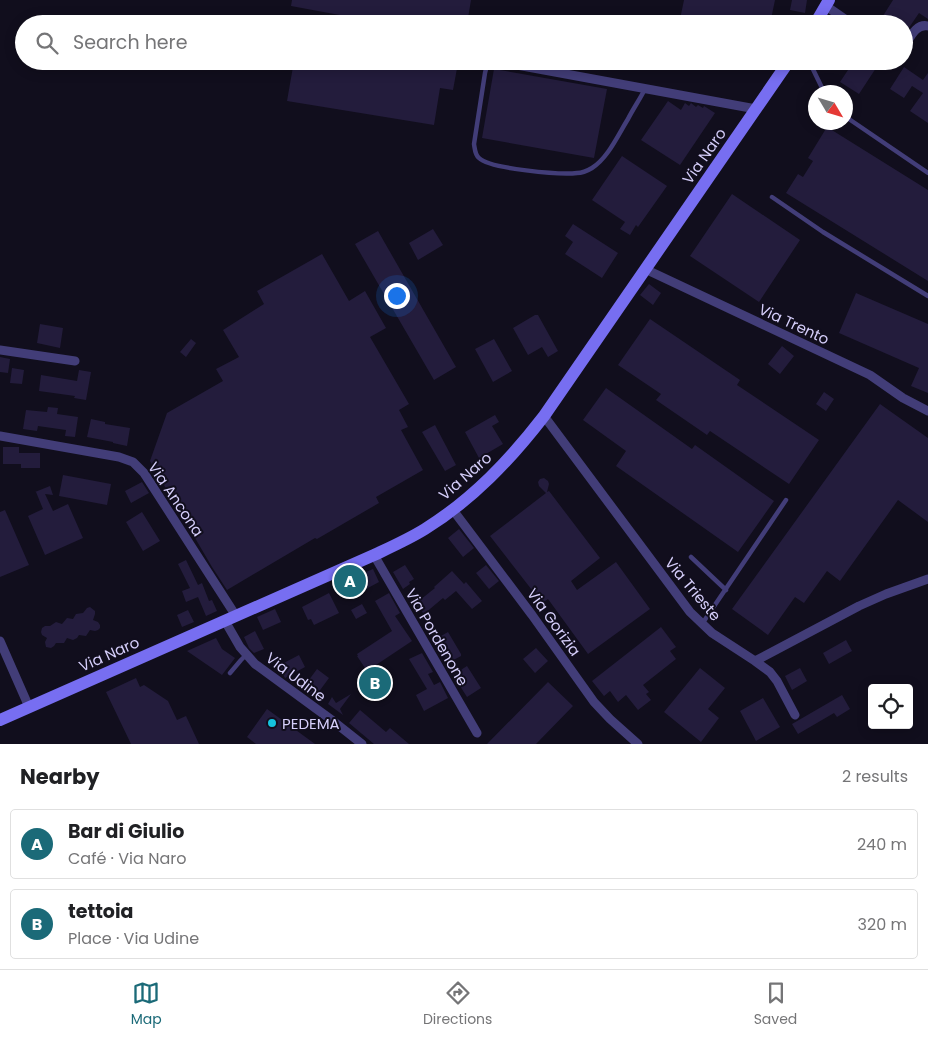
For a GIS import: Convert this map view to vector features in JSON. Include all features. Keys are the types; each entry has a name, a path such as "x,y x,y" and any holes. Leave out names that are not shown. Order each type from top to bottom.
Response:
{"street":[{"path":"820,15 827,3 841,15"},
{"path":"913,34 919,26 928,26"},
{"path":"543,70 756,109"},
{"name":"Via Naro","path":"0,720 374,555 416,534 453,510 505,463 544,416 783,70"},
{"name":"Via Trento","path":"645,269 870,375 903,398 928,411"},
{"path":"0,350 76,361"},
{"name":"Via Trieste","path":"544,416 690,612 712,633 769,671 778,681 795,714"},
{"name":"Via Ancona","path":"0,436 119,456 132,462 144,473 231,618"},
{"name":"Via Gorizia","path":"453,510 532,614 594,702 638,744"},
{"name":"Via Pordenone","path":"374,555 477,733"},
{"path":"755,662 859,606 928,579"},
{"name":"Via Udine","path":"231,618 236,641 246,655 261,669 362,744"},
{"path":"0,641 29,707"}],"lane":[{"path":"486,70 474,144 475,152 478,158 484,162 528,171 570,174 590,170 607,152 645,89"},
{"path":"813,70 821,85"},
{"path":"853,122 928,173"},
{"path":"772,197 823,232 928,296"},
{"path":"702,624 786,500"},
{"path":"692,557 726,590"},
{"path":"230,673 246,655"}],"building":[{"path":"292,0 471,0 468,15 340,15 291,6"},
{"path":"684,0 775,0 772,15 681,15"},
{"path":"792,0 807,0 805,13 790,10"},
{"path":"893,0 928,0 928,19 919,13 913,22 913,15 884,15"},
{"path":"292,70 457,70 453,90 440,88 434,125 287,101"},
{"path":"494,70 607,89 594,158 482,138"},
{"path":"848,70 875,70 859,94 853,90 853,85 845,85 840,82"},
{"path":"902,70 908,70 923,80 928,73 928,123 910,111 923,93 912,86 904,98 890,89"},
{"path":"668,101 681,110 685,103 689,106 691,103 696,107 698,105 703,108 704,106 715,113 680,165 641,140"},
{"path":"825,130 832,130 928,190 928,281 786,193 798,174 803,177 813,161 808,158"},
{"path":"622,156 667,186 638,227 636,225 630,235 620,229 625,222 592,200"},
{"path":"732,194 800,240 759,302 690,256"},
{"path":"573,224 618,253 602,278 565,254 573,242 565,236"},
{"path":"433,229 443,245 418,260 409,243"},
{"path":"378,231 456,367 434,380 355,244"},
{"path":"322,254 349,301 365,291 386,328 370,337 409,404 399,410 408,427 401,430 423,470 376,497 379,503 227,590 150,461 167,413 223,381 216,369 239,357 223,330 264,304 257,291"},
{"path":"649,284 661,293 653,305 640,295"},
{"path":"856,293 928,324 928,393 911,386 919,368 839,333"},
{"path":"538,315 558,351 548,357 542,347 528,355 513,328"},
{"path":"650,319 740,380 737,385 819,440 789,484 710,431 707,435 656,400 661,394 618,365"},
{"path":"40,324 63,328 60,348 37,343"},
{"path":"191,339 196,343 186,357 180,352"},
{"path":"494,339 512,371 493,382 475,349"},
{"path":"782,346 794,356 780,374 768,364"},
{"path":"0,357 10,359 8,373 0,372"},
{"path":"12,368 24,370 22,384 10,383"},
{"path":"79,370 91,372 86,400 74,398 75,396 39,391 41,375 77,381"},
{"path":"606,388 692,449 695,445 774,501 738,552 616,466 626,451 583,420"},
{"path":"824,392 834,399 826,411 816,404"},
{"path":"880,404 928,438 928,522 898,500 840,581 827,571 804,603 795,597 768,635 732,609"},
{"path":"48,407 58,408 57,414 78,417 75,437 65,436 66,430 38,426 37,431 23,429 26,410 47,412"},
{"path":"495,415 499,422 492,426 503,444 479,458 465,432"},
{"path":"91,419 105,422 105,424 130,428 127,446 87,437"},
{"path":"435,425 456,465 445,471 422,432"},
{"path":"3,447 19,447 19,453 40,453 40,468 21,468 21,464 3,464"},
{"path":"63,475 111,484 107,505 59,496"},
{"path":"544,478 548,481 547,492 549,491 600,558 571,581 577,590 616,562 650,609 588,654 548,599 542,603 490,536 546,493 539,486 538,482"},
{"path":"142,482 149,493 131,503 125,491"},
{"path":"50,486 53,495 45,494 53,511 68,504 83,538 45,555 28,516 43,509 35,492"},
{"path":"5,510 29,565 0,577 0,512"},
{"path":"142,512 160,541 143,551 126,522"},
{"path":"459,529 474,548 463,557 448,538"},
{"path":"186,560 198,585 202,583 209,601 212,600 217,611 206,616 198,597 186,602 182,591 190,588 178,564"},
{"path":"405,565 414,579 403,589 393,572"},
{"path":"486,565 499,581 489,589 476,573"},
{"path":"373,569 379,582 366,589 359,575"},
{"path":"452,571 464,584 466,582 482,601 472,609 456,591 445,600 443,598 424,614 415,604"},
{"path":"329,593 339,613 314,625 311,619 308,620 302,607"},
{"path":"389,593 400,613 395,616 412,641 367,671 357,654 392,631 375,601"},
{"path":"362,604 367,613 356,619 351,610"},
{"path":"90,607 95,611 93,620 100,625 98,630 90,630 86,636 79,635 73,640 67,638 64,643 56,643 51,648 46,647 45,642 47,638 42,635 42,628 56,622 62,624 67,618 73,619 76,614 83,613"},
{"path":"275,609 281,622 263,630 257,617"},
{"path":"188,610 194,622 182,627 177,615"},
{"path":"661,627 676,647 670,651 676,659 643,685 649,692 646,694 651,700 638,710 626,695 618,702 610,691 604,696 592,681"},
{"path":"255,631 264,649 254,653 249,648 244,637"},
{"path":"448,632 461,656 448,663 434,640"},
{"path":"216,638 222,649 235,658 222,675 187,651"},
{"path":"846,640 852,651 829,664 823,653"},
{"path":"536,648 548,661 535,673 523,659"},
{"path":"422,653 433,672 428,674 434,685 440,682 448,698 424,711 416,695 427,689 409,659"},
{"path":"299,655 305,667 285,678 278,666"},
{"path":"467,666 481,688 467,697 453,675"},
{"path":"700,668 725,688 708,709 719,718 701,742 664,712"},
{"path":"800,668 807,681 792,690 785,676"},
{"path":"317,669 329,678 315,697 303,688"},
{"path":"136,678 140,687 144,685 168,701 177,720 186,716 199,744 131,744 106,692"},
{"path":"548,682 573,706 536,744 487,744"},
{"path":"351,694 340,709 343,715 328,704 332,697 336,703"},
{"path":"842,695 850,709 837,717 834,713 798,734 792,724"},
{"path":"763,698 780,727 756,741 740,711"},
{"name":"PEDEMA","path":"267,709 315,744 256,744 247,737"},
{"path":"360,710 386,732 390,728 409,744 374,744 349,723"}],"place":[{"name":"Bar di Giulio","path":"350,581"},
{"name":"tettoia","path":"375,683"},
{"name":"PEDEMA","path":"272,723"}]}
